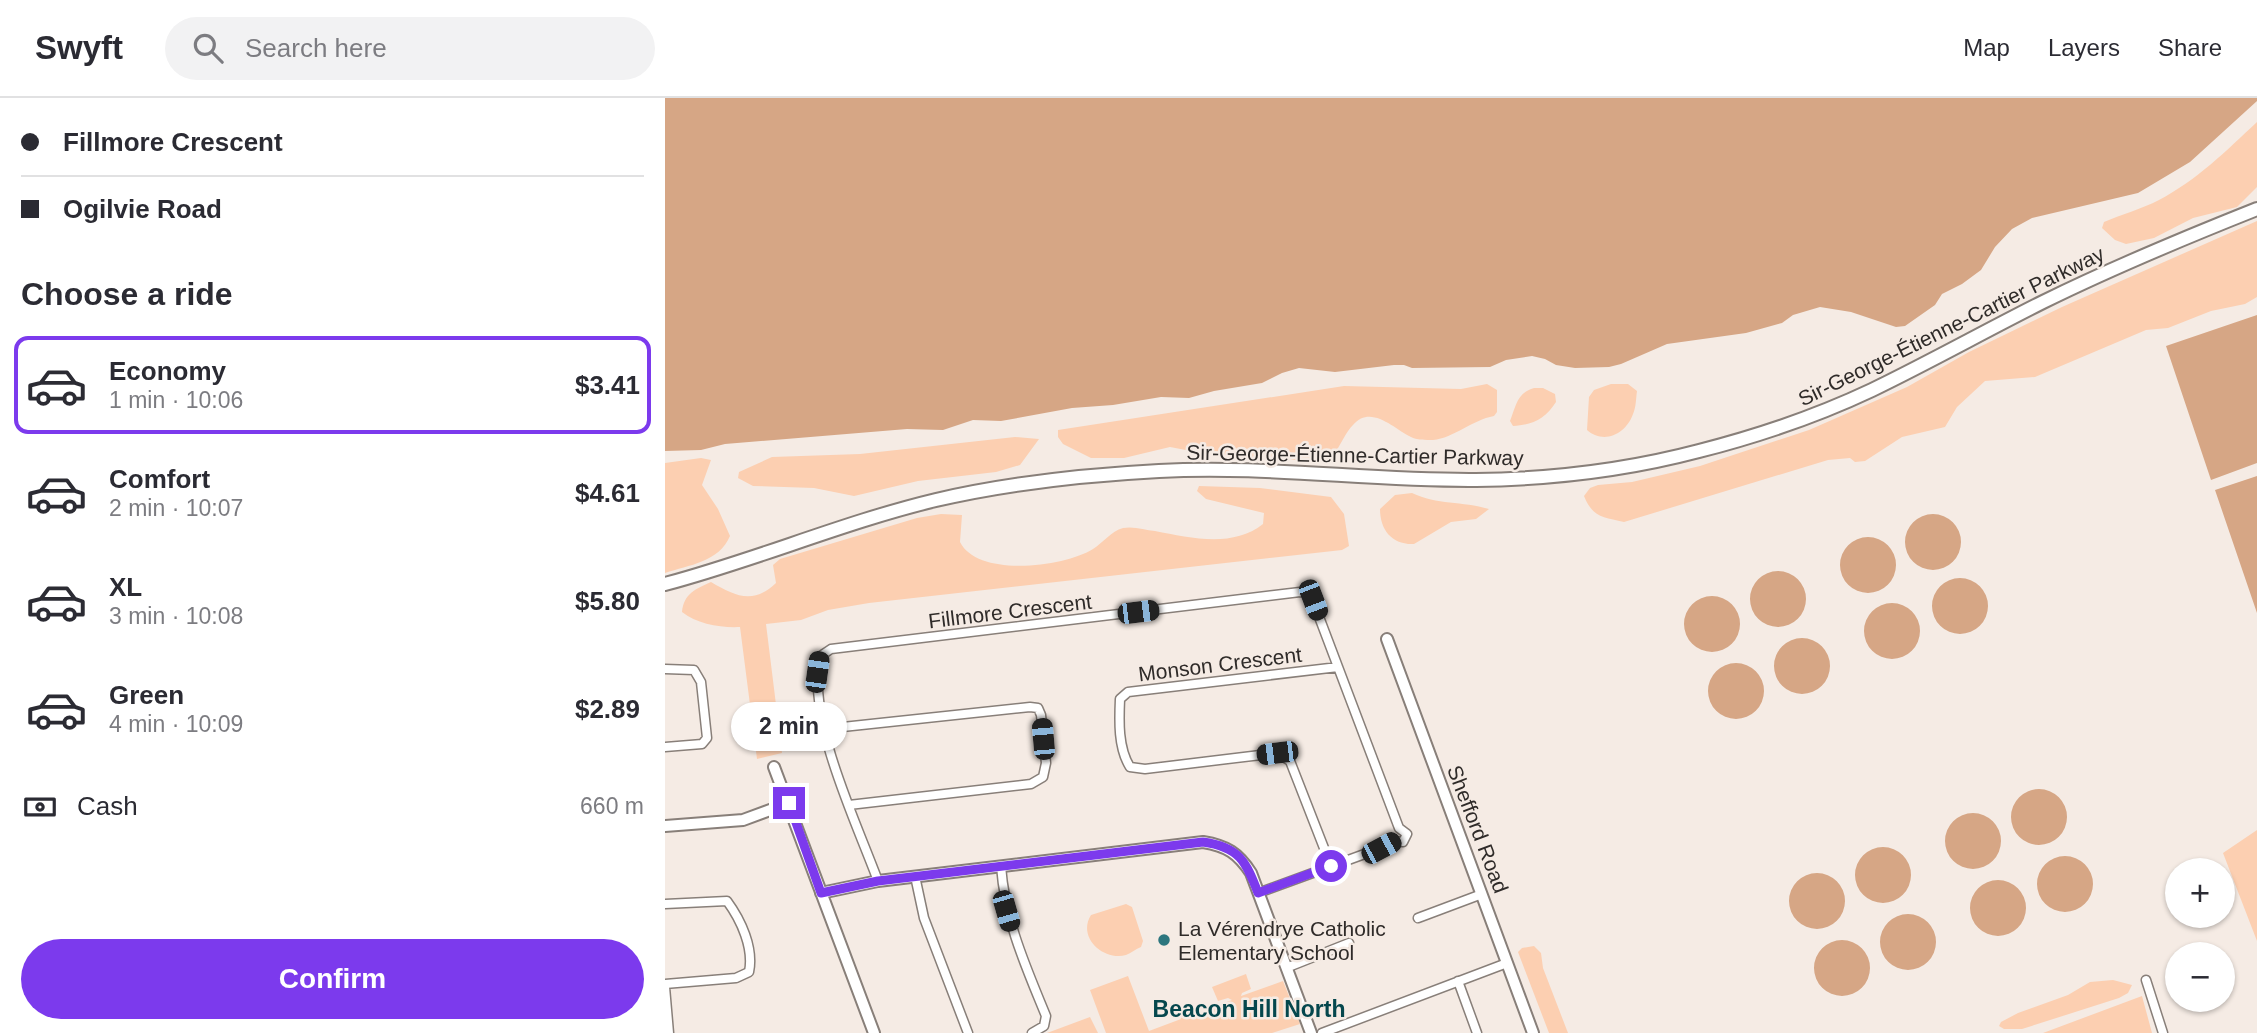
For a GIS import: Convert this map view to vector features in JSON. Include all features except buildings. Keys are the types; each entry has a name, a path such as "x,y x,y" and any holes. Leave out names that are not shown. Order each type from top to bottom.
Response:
{"main road":[{"name":"Sir-George-Étienne-Cartier Parkway","path":"665,584 935,500 1071,477 1163,470 1255,469 1443,479 1545,477 1615,468 1700,451 1787,425 1870,391 2099,276 2257,209"}],"street":[{"name":"Fillmore Crescent","path":"878,881 827,750 817,672 819,657 831,649 1286,593 1310,593 1399,828 1407,834 1403,842 1394,841 1258,893"},
{"name":"Shefford Road","path":"1387,639 1534,1033"},
{"name":"Monson Crescent","path":"1331,866 1290,761 1277,753 1145,769 1130,767 1122,755 1120,699 1128,692 1338,667"},
{"path":"665,668 694,670 702,682 707,738 702,744 665,747"},
{"path":"824,729 1030,707 1038,708 1041,715 1046,763 1043,777 1031,784 849,805"},
{"path":"774,767 874,1033"},
{"path":"665,826 743,820 789,803"},
{"path":"821,893 915,876 1203,842 1218,844 1238,855 1251,873 1311,1033"},
{"path":"1001,866 1006,911 1013,934 1047,1016 1044,1026 1032,1033"},
{"path":"915,876 924,918 968,1033"},
{"path":"1418,918 1482,894"},
{"path":"665,904 727,901 735,913 753,957 749,972 736,978 665,986 669,1033"},
{"path":"1286,968 1349,943"},
{"path":"1322,1033 1507,962"},
{"path":"1458,981 1477,1033"},
{"path":"2146,981 2163,1033"}],"shaded area":[{"path":"665,98 2257,98 2257,101 2190,162 2138,193 2032,218 2012,229 1995,247 1981,270 1942,294 1935,305 1905,326 1896,327 1851,312 1820,307 1793,315 1782,323 1746,333 1667,344 1609,367 1575,368 1556,365 1532,356 1506,360 1490,367 1412,368 1394,365 1335,372 1299,368 1262,383 1189,398 1161,397 1072,408 1001,421 973,420 943,430 907,429 725,444 701,450 665,451"},
{"path":"2257,122 2257,187 2237,207 2193,218 2154,238 2126,244 2115,240 2102,228 2104,222 2173,192 2211,164"},
{"path":"2257,221 2257,297 2245,304 2211,311 2168,328 2146,330 2035,377 1985,381 1957,407 1945,427 1902,437 1865,461 1855,462 1850,458 1828,460 1624,522 1595,513 1584,496 1590,488 1598,485 1632,482 1700,466 1809,430 1907,387 1969,352 2062,307"},
{"path":"2257,315 2257,463 2211,480 2166,346"},
{"path":"1487,384 1497,390 1497,412 1494,416 1441,439 1416,439 1382,420 1367,417 1353,425 1335,453 1302,461 1278,457 1217,456 1170,447 1124,458 1091,458 1063,444 1058,437 1058,430 1344,386 1461,389"},
{"path":"1611,384 1628,384 1637,391 1635,409 1630,421 1620,432 1600,437 1587,430 1589,397 1594,390"},
{"path":"1534,388 1543,388 1555,394 1556,402 1538,420 1513,426 1510,421 1518,401 1524,393"},
{"path":"1015,437 1039,439 1020,465 996,472 918,481 854,496 814,488 753,486 738,478 739,472 772,457 860,454"},
{"path":"701,458 711,460 702,485 718,509 730,536 719,552 711,557 665,573 665,463"},
{"path":"2257,476 2257,613 2215,490"},
{"path":"1199,486 1260,488 1331,497 1344,514 1349,546 1342,550 869,603 828,610 801,620 766,624 782,753 757,759 740,627 709,624 682,612 688,596 711,582 744,596 760,594 776,583 773,565 780,559 917,518 941,514 962,515 960,542 970,553 984,561 1022,566 1063,561 1080,555 1123,528 1225,539 1239,536 1263,524 1264,513 1206,499 1197,491"},
{"path":"1412,493 1489,509 1476,519 1451,522 1414,544 1406,544 1394,539 1385,530 1380,509 1395,495"},
{"path":"1933,514 1944,516 1953,522 1959,531 1959,553 1953,562 1944,568 1933,570 1922,568 1913,562 1907,553 1905,542 1907,531 1913,522 1922,516"},
{"path":"1868,537 1879,539 1888,545 1894,554 1894,576 1888,585 1879,591 1868,593 1857,591 1848,585 1842,576 1840,565 1842,554 1848,545 1857,539"},
{"path":"1778,571 1789,573 1798,579 1804,588 1804,610 1798,619 1789,625 1778,627 1767,625 1758,619 1752,610 1750,599 1752,588 1758,579 1767,573"},
{"path":"1960,578 1971,580 1980,586 1986,595 1986,617 1980,626 1971,632 1960,634 1949,632 1940,626 1934,617 1932,606 1934,595 1940,586 1949,580"},
{"path":"1712,596 1723,598 1732,604 1738,613 1738,635 1732,644 1723,650 1712,652 1701,650 1692,644 1686,635 1684,624 1686,613 1692,604 1701,598"},
{"path":"1892,603 1903,605 1912,611 1918,620 1918,642 1912,651 1903,657 1892,659 1881,657 1872,651 1866,642 1864,631 1866,620 1872,611 1881,605"},
{"path":"1802,638 1813,640 1822,646 1828,655 1828,677 1822,686 1813,692 1802,694 1791,692 1782,686 1776,677 1774,666 1776,655 1782,646 1791,640"},
{"path":"1736,663 1747,665 1756,671 1762,680 1762,702 1756,711 1747,717 1736,719 1725,717 1716,711 1710,702 1708,691 1710,680 1716,671 1725,665"},
{"path":"2039,789 2050,791 2059,797 2065,806 2065,828 2059,837 2050,843 2039,845 2028,843 2019,837 2013,828 2011,817 2013,806 2019,797 2028,791"},
{"path":"1973,813 1984,815 1993,821 1999,830 1999,852 1993,861 1984,867 1973,869 1962,867 1953,861 1947,852 1945,841 1947,830 1953,821 1962,815"},
{"path":"2257,830 2257,941 2235,884 2235,858 2225,858 2223,853"},
{"path":"1883,847 1894,849 1903,855 1909,864 1909,886 1903,895 1894,901 1883,903 1872,901 1863,895 1857,886 1855,875 1857,864 1863,855 1872,849"},
{"path":"2065,856 2076,858 2085,864 2091,873 2091,895 2085,904 2076,910 2065,912 2054,910 2045,904 2039,895 2037,884 2039,873 2045,864 2054,858"},
{"path":"1817,873 1828,875 1837,881 1843,890 1843,912 1837,921 1828,927 1817,929 1806,927 1797,921 1791,912 1789,901 1791,890 1797,881 1806,875"},
{"path":"1998,880 2009,882 2018,888 2024,897 2024,919 2018,928 2009,934 1998,936 1987,934 1978,928 1972,919 1970,908 1972,897 1978,888 1987,882"},
{"path":"1126,904 1132,907 1143,941 1141,947 1126,955 1117,956 1101,951 1090,939 1087,931 1091,915"},
{"path":"1908,914 1919,916 1928,922 1934,931 1934,953 1928,962 1919,968 1908,970 1897,968 1888,962 1882,953 1880,942 1882,931 1888,922 1897,916"},
{"path":"1842,940 1853,942 1862,948 1868,957 1868,979 1862,988 1853,994 1842,996 1831,994 1822,988 1816,979 1814,968 1816,957 1822,948 1831,942"},
{"path":"1534,946 1541,953 1543,968 1568,1033 1549,1033 1518,952 1522,948"},
{"path":"1246,974 1251,989 1241,996 1283,981 1300,1024 1272,1033 1106,1033 1090,990 1128,976 1149,1031 1181,1019 1176,1009 1186,1004 1193,1008 1192,1015 1232,1000 1228,998 1218,1001 1212,987"},
{"path":"2113,980 2132,985 2128,993 2022,1029 2004,1029 1999,1026 2001,1022 2018,1013 2068,995 2090,982"},
{"path":"2142,996 2152,1033 2043,1033"},
{"path":"1090,1017 1098,1033 1047,1033"}],"place":[{"name":"La Vérendrye Catholic Elementary School","path":"1164,940"}],"district":[{"name":"Beacon Hill North","path":"1249,1009"}],"route":[{"path":"789,803 821,893 855,884 1203,842 1218,844 1238,855 1251,873 1258,893 1331,866"}]}
